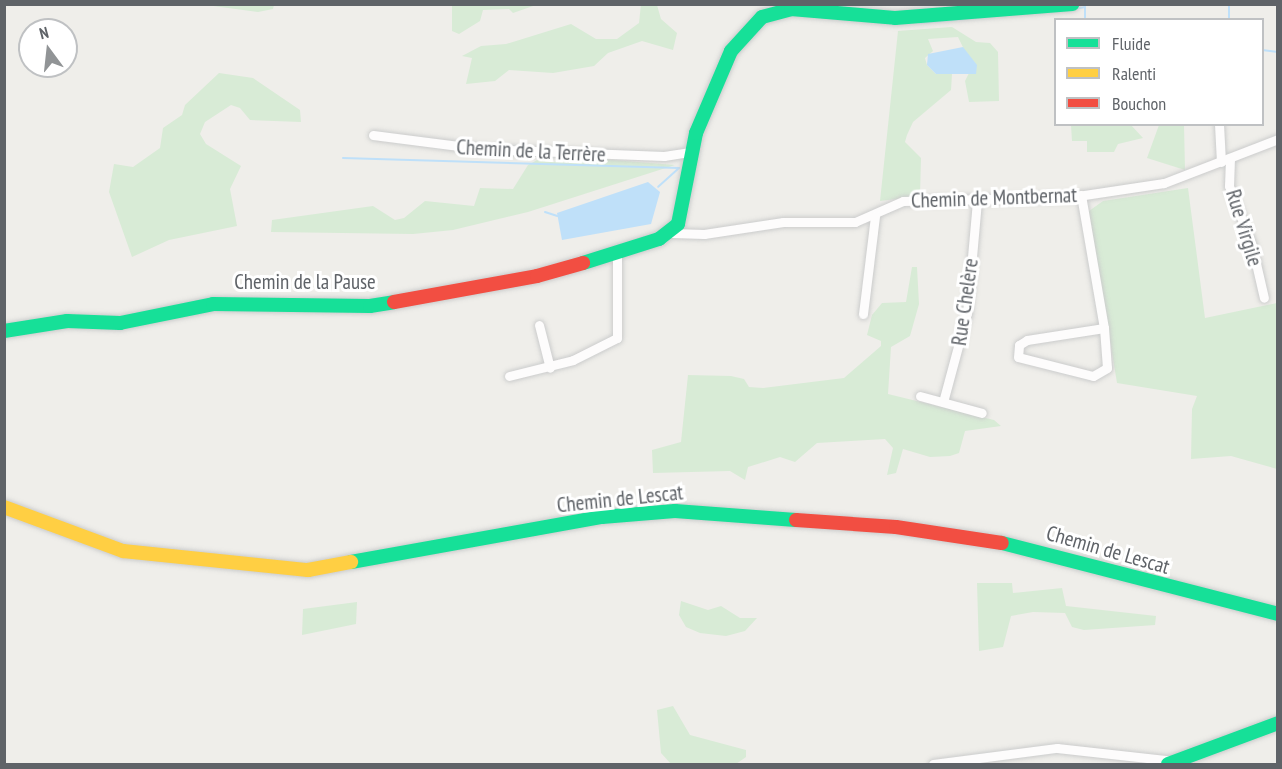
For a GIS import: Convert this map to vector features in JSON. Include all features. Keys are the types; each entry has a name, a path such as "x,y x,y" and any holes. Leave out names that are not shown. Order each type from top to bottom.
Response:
{"street":[{"path":"672,233 681,213 689,152 731,51 751,26 775,10 808,9 895,18 1072,4"},
{"path":"1219,126 1221,162"},
{"name":"Chemin de la Terrère","path":"373,135 472,149 664,156 689,152"},
{"name":"Chemin de Montbernat","path":"672,233 704,234 783,222 855,222 875,216 903,201 1081,195 1164,183 1278,139"},
{"name":"Rue Virgile","path":"1230,158 1229,186 1252,246 1264,298"},
{"path":"1081,195 1104,328 1108,361 1100,375 1018,357 1019,345 1027,340 1104,328"},
{"name":"Rue Chelère","path":"944,402 964,330 977,200"},
{"path":"864,314 875,216"},
{"name":"Chemin de la Pause","path":"4,332 67,321 148,319 213,304 370,306 537,276 617,254 672,233"},
{"path":"509,376 550,368 620,335 617,254"},
{"path":"539,325 550,368"},
{"path":"920,396 982,413"},
{"name":"Chemin de Lescat","path":"4,507 123,550 308,570 602,517 675,511 896,526 1000,543 1278,614"},
{"path":"933,765 1057,748 1171,763 1278,723"}],"green space":[{"path":"452,4 536,5 513,13 509,9 483,10 480,21 459,34 452,31"},
{"path":"641,4 657,5 661,19 677,33 673,50 642,41 608,53 594,66 553,73 509,70 495,81 466,84 472,58 462,56 481,46 506,44 571,24 596,39 617,39 639,23"},
{"path":"206,5 274,5 273,9 258,12"},
{"path":"952,27 976,42 990,43 998,52 999,101 969,102 965,81 969,73 976,74 958,37 928,39 933,51 925,58 927,65 936,74 952,74 951,90 913,122 905,142 921,158 920,196 880,201 898,31"},
{"path":"219,73 253,78 300,110 301,122 250,120 240,108 231,105 205,122 200,134 206,144 241,166 230,189 237,226 169,240 132,257 109,192 114,164 133,167 160,148 163,128 182,115 185,105"},
{"path":"1071,126 1132,126 1143,138 1118,144 1114,152 1087,152 1087,141 1072,141"},
{"path":"1159,126 1184,126 1185,170 1147,158"},
{"path":"563,156 675,165 528,212 453,230 413,234 271,232 272,220 373,206 395,220 404,218 425,201 474,206 480,188 513,189 528,165 541,158 554,162"},
{"path":"1188,188 1205,318 1277,303 1277,469 1231,456 1191,459 1192,409 1197,396 1117,383 1089,211 1103,201"},
{"path":"912,267 917,267 919,304 910,336 891,347 888,394 994,420 1001,426 965,431 959,453 950,456 930,457 903,449 896,473 887,475 893,448 885,439 817,443 795,462 780,457 748,467 745,480 730,471 653,473 652,450 681,442 688,375 731,376 744,379 749,387 763,388 844,378 881,346 881,341 867,335 872,315 882,303 906,302"},
{"path":"977,583 1012,583 1013,593 1062,588 1066,606 1156,616 1155,625 1084,630 1072,627 1065,613 1033,612 1011,616 1003,647 979,651"},
{"path":"681,601 708,610 721,606 740,618 757,618 745,631 726,636 700,633 686,627 679,615"},
{"path":"357,602 356,624 302,635 303,609"},
{"path":"673,706 690,735 746,750 746,757 736,764 671,764 661,753 657,710"}],"water":[{"path":"963,47 977,65 976,74 936,74 927,65 928,54"},
{"path":"648,182 660,192 651,224 562,240 557,213"}],"waterway":[{"path":"1229,4 1229,18"},
{"path":"1075,9 1085,7 1085,18"},
{"path":"920,23 988,17"},
{"path":"1264,50 1278,52"},
{"path":"343,158 679,168 658,187"},
{"path":"545,212 557,216"}],"traffic: fast":[{"path":"583,263 659,239 678,224 696,133 731,51 762,17 791,9 895,18 1072,4"},
{"path":"4,331 67,321 120,323 213,304 370,306 394,302"},
{"path":"351,562 602,517 675,511 796,520"},
{"path":"1002,543 1278,614"},
{"path":"1168,764 1278,723"}],"traffic: slow":[{"path":"4,507 123,551 308,570 351,562"}],"traffic: jam":[{"path":"394,302 537,276 583,263"},
{"path":"796,520 896,527 1002,543"}]}
